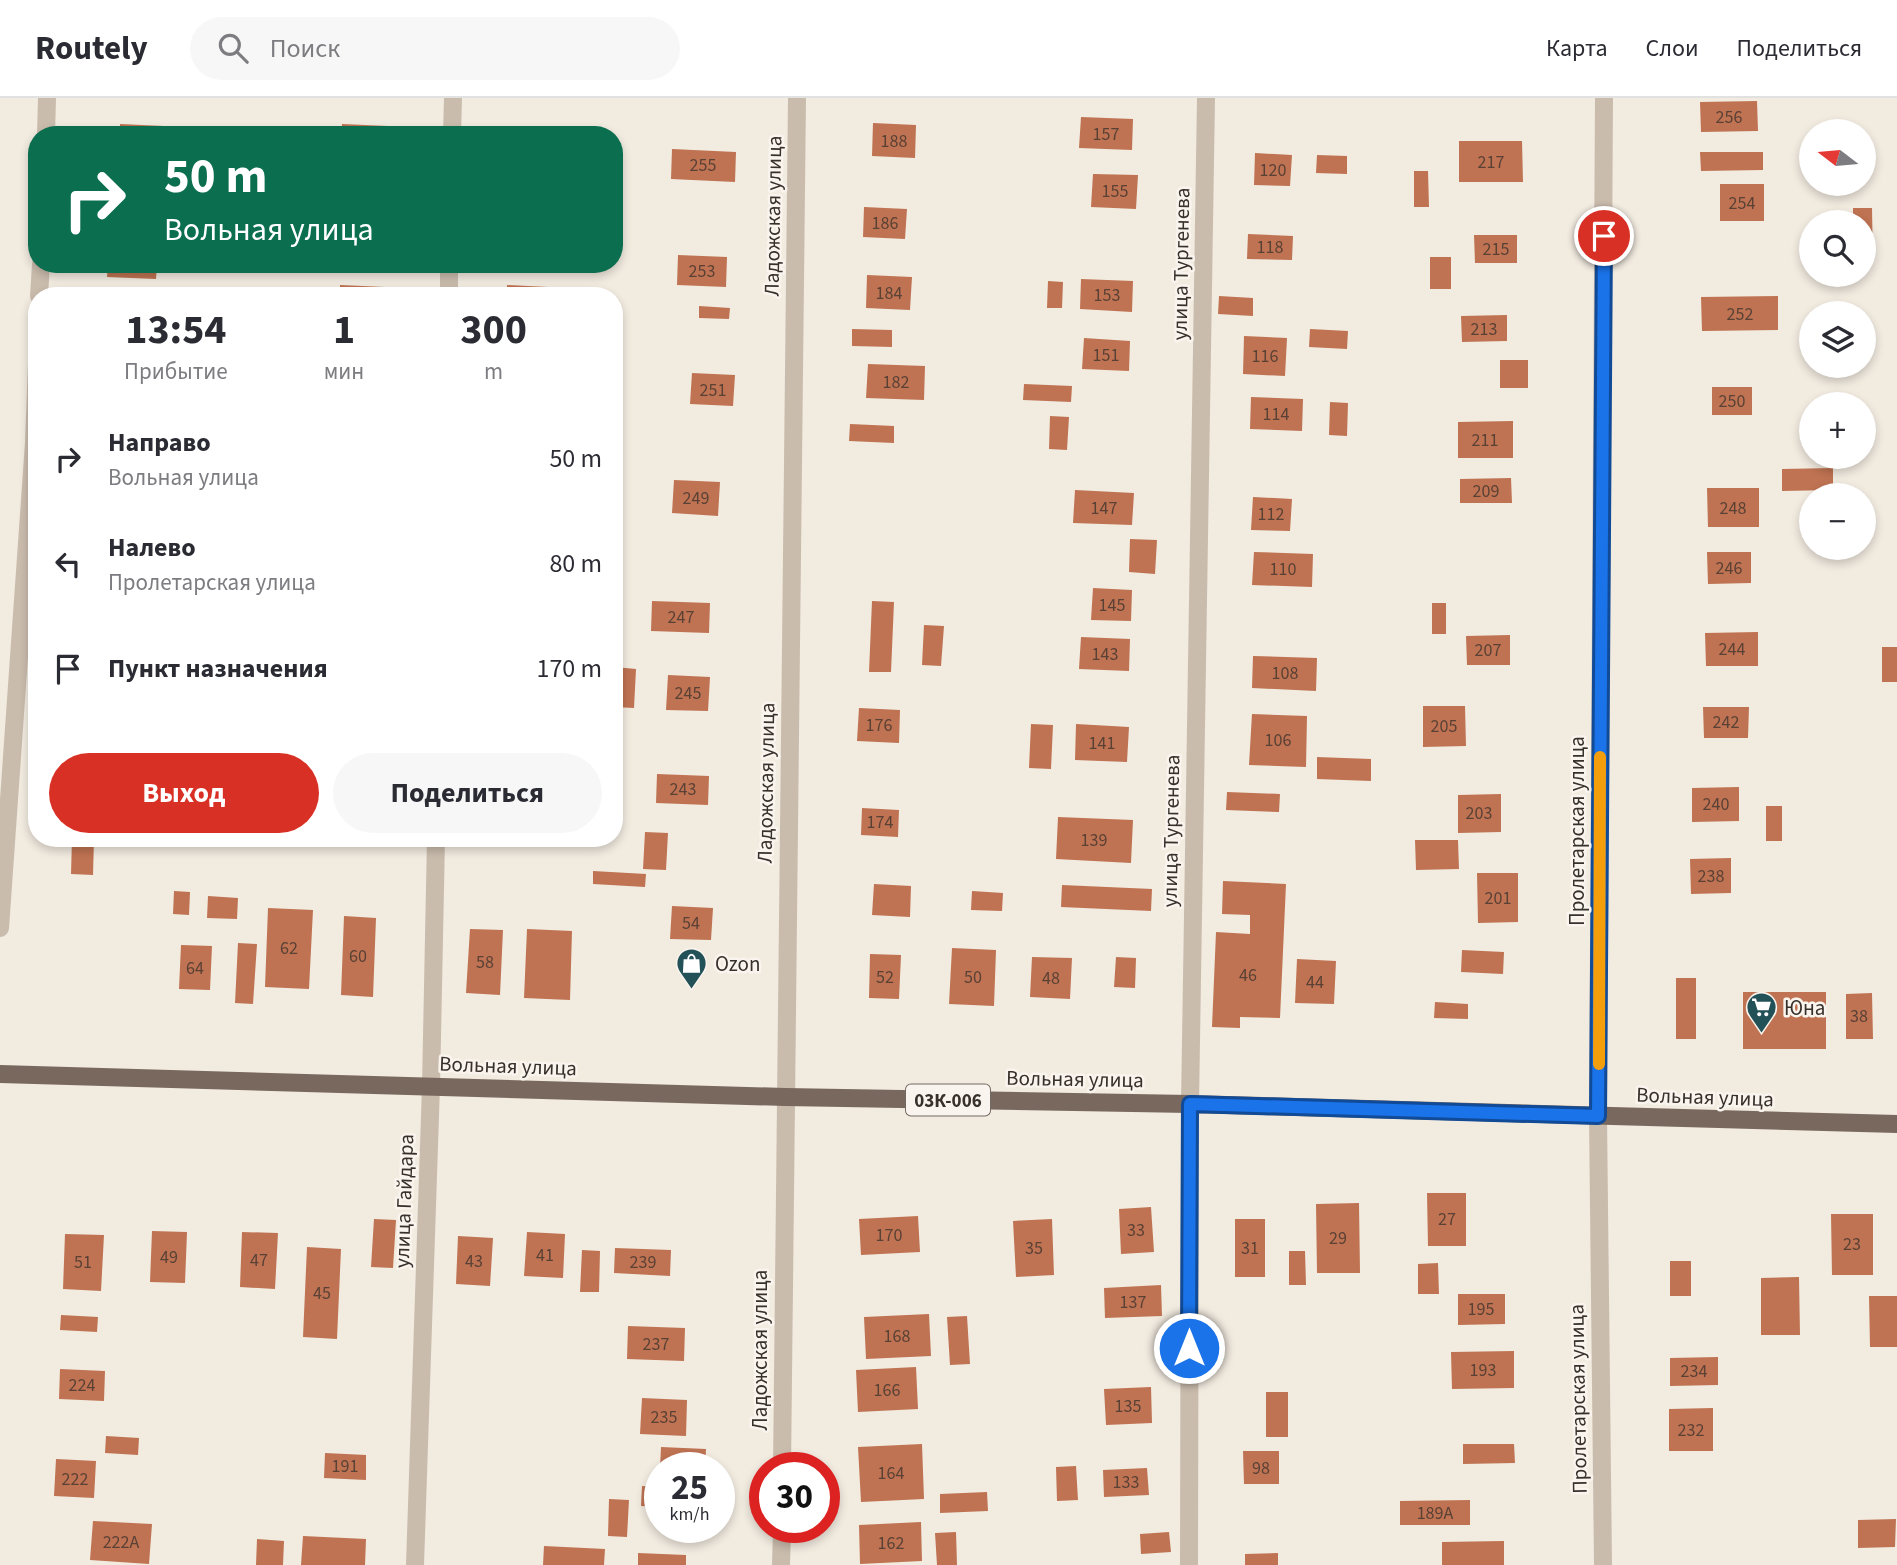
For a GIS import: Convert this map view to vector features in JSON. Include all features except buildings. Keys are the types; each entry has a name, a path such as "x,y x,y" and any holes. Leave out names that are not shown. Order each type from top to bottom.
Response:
{"main road":[{"name":"Вольная улица","path":"0,1074 1897,1125"}],"street":[{"path":"46,126 47,98"},
{"path":"452,126 453,98"},
{"name":"Ладожская улица","path":"782,1452 797,98"},
{"name":"улица Тургенева","path":"1189,1565 1190,1104 1206,98"},
{"name":"Пролетарская улица","path":"1603,1565 1598,1116 1604,98"},
{"path":"0,928 28,528"},
{"name":"улица Гайдара","path":"415,1565 431,1086 436,847"},
{"path":"781,1565 782,1543"}],"slow traffic":[{"path":"1599,1064 1600,757"}],"place":[{"name":"Ozon","path":"692,991"},
{"name":"Юна","path":"1761,1035"}],"route":[{"path":"1189,1348 1190,1104 1598,1116 1604,236"}]}
